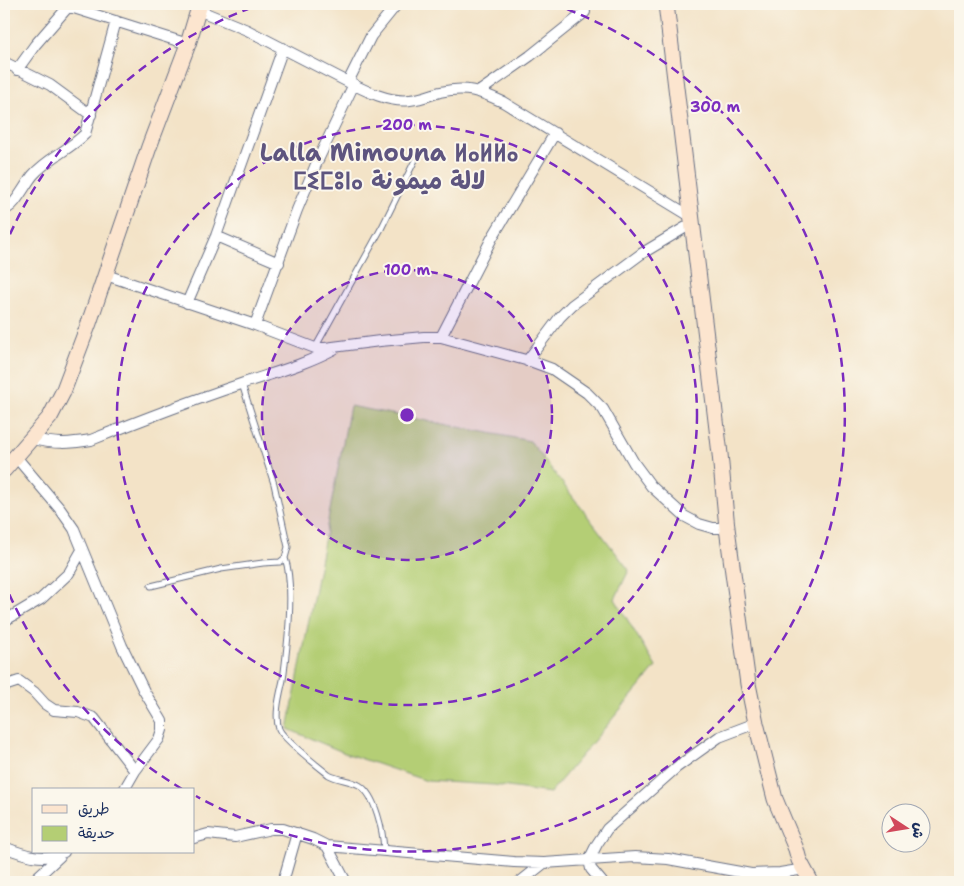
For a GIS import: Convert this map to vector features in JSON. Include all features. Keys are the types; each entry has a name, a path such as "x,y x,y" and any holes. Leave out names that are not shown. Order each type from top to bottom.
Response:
{"street":[{"path":"255,325 307,186 371,36 397,4"},
{"path":"666,4 720,454 727,528 748,684 775,799 799,860 808,876"},
{"path":"17,70 64,5 188,44"},
{"path":"4,470 50,417 63,392 106,275 149,147 188,44 199,7 351,83 382,96 409,100 454,90 468,89 480,91 503,102 555,133 691,220"},
{"path":"480,91 530,56 585,12"},
{"path":"4,209 8,209 12,205 28,180 38,169 85,134 116,21"},
{"path":"187,303 216,236 283,48"},
{"path":"4,62 50,85 91,115"},
{"path":"441,337 492,238 555,133"},
{"path":"527,361 560,317 572,305 691,220"},
{"path":"216,236 279,263"},
{"path":"106,275 255,325 315,348 337,347 380,340 441,337 552,369 587,393 602,409 634,463 651,486 684,516 706,526 727,528"},
{"path":"32,439 56,444 70,444 91,440 242,383 287,370 319,357 337,347"},
{"path":"16,457 60,509 74,529 122,646 144,691 162,721 160,739 135,771 125,788"},
{"path":"4,622 40,599 69,573 82,550"},
{"path":"4,686 19,680 54,710 78,712 94,718 135,771"},
{"path":"602,882 591,868 589,860 607,829 677,767 719,737 756,723"},
{"path":"195,838 208,834 236,837 271,829 283,829 327,846 544,863 635,857 668,859 752,874 780,873 808,876"},
{"path":"282,882 297,833"},
{"path":"327,846 346,882"},
{"path":"4,847 21,854 38,857 50,857 60,854"},
{"path":"32,882 62,854"},
{"path":"520,882 544,863"}],"lane":[{"path":"315,348 382,227 418,154"},
{"path":"242,383 274,484 288,547 285,558 288,568 289,607 278,728 284,736 329,775 337,780 357,784 366,791 371,798 383,835 384,850"},
{"path":"151,586 221,569 280,562 285,558"}],"green space":[{"path":"350,406 530,441 629,570 615,599 656,667 550,793 494,785 427,781 345,753 288,729"}],"district":[{"name":"Lalla Mimouna ⵍⴰⵍⵍⴰ ⵎⵉⵎⵓⵏⴰ لالة ميمونة","path":"389,167"}]}
